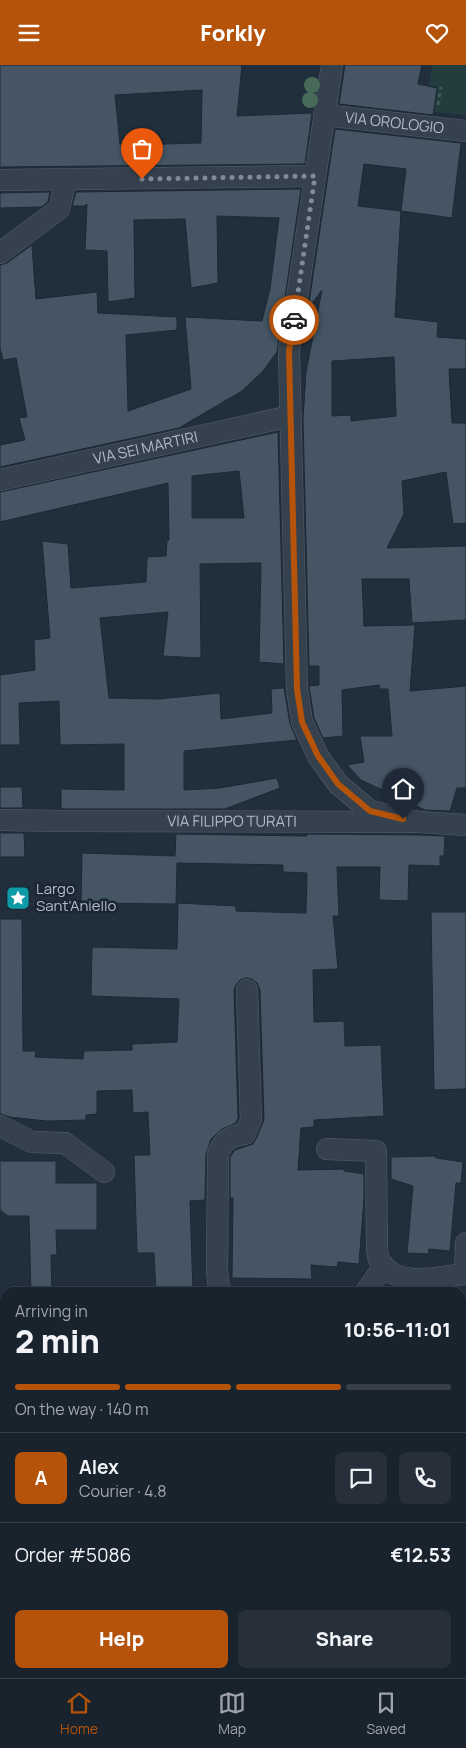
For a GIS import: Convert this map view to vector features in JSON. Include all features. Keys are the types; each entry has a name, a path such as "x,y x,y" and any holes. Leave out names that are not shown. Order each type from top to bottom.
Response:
{"street":[{"path":"332,65 289,351 297,689 302,722 318,756 338,784 370,811 419,822"},
{"name":"VIA OROLOGIO","path":"324,115 466,131"},
{"path":"0,180 315,176"},
{"path":"0,253 59,209 66,179"},
{"name":"VIA SEI MARTIRI","path":"0,480 292,416"},
{"name":"VIA FILIPPO TURATI","path":"0,820 419,822 466,825"},
{"path":"219,1287 217,1272 218,1154 222,1143 232,1136 245,1134 251,1120 247,990"},
{"path":"0,1126 32,1142 65,1143 104,1172"},
{"path":"328,1149 376,1151 376,1249 380,1263 395,1276 414,1279 465,1274 466,1243"},
{"path":"369,1287 384,1266"}],"green space":[{"path":"432,65 466,65 466,115 434,112 438,87 429,85"}],"building":[{"path":"0,65 242,65 237,116 312,113 305,164 0,167","holes":["202,90 201,143 120,144 115,95"]},
{"path":"345,65 422,65 418,84 437,88 433,115 339,104"},
{"path":"335,129 461,143 452,218 401,211 395,317 438,322 437,337 466,339 466,369 449,369 452,423 466,423 466,523 453,524 446,472 402,481 404,514 387,548 466,546 466,620 412,623 409,579 362,579 364,626 415,625 410,691 466,686 466,788 457,788 450,811 425,810 361,780 347,765 364,762 360,736 392,736 388,689 380,689 379,685 342,690 343,736 323,738 314,718 309,686 319,685 319,666 309,666 303,419 306,372 322,290 308,309","holes":["364,164 406,169 401,211 358,206","394,357 396,416 351,421 351,415 332,416 332,361"]},
{"path":"301,189 277,352 263,371 242,391 179,428 0,467 0,445 25,440 19,418 27,417 16,358 3,360 0,348 0,265 7,263 32,245 36,299 97,292 98,313 177,317 177,330 126,335 128,411 191,389 185,317 262,321 270,289 279,218 217,216 218,283 191,288 185,219 134,220 135,298 108,302 107,251 85,250 87,204 84,206 72,206 76,192"},
{"path":"50,192 48,202 41,207 0,208 0,193"},
{"path":"278,432 284,664 259,662 261,563 200,564 201,658 163,656 168,612 100,618 109,698 158,699 220,693 221,719 272,713 271,689 284,688 290,724 297,740 184,751 184,790 220,788 277,778 280,788 225,809 61,809 61,789 124,790 124,744 60,745 59,701 19,703 20,745 0,745 0,675 35,670 34,640 50,638 42,541 68,544 71,588 146,582 147,557 166,556 167,541 169,540 168,483 0,522 0,492","holes":["239,471 244,518 192,518 192,476"]},
{"path":"0,787 22,787 23,808 0,808"},
{"path":"0,833 24,833 25,857 0,857"},
{"path":"176,834 445,836 444,856 440,856 440,866 409,865 408,901 379,900 380,867 337,867 339,916 333,916 338,969 313,970 314,1022 344,1021 345,1046 381,1045 384,1116 314,1120 314,1127 301,1128 298,1170 344,1169 344,1171 364,1174 359,1264 338,1262 337,1267 311,1265 312,1279 232,1278 233,1198 230,1198 230,1157 235,1150 253,1144 264,1120 260,990 257,983 252,979 240,980 234,990 238,1118 236,1123 222,1129 211,1139 206,1154 205,1200 190,1201 193,1287 156,1287 154,1253 137,1253 134,1155 150,1155 148,1112 133,1113 132,1090 97,1091 97,1114 86,1115 86,1120 46,1121 0,1114 0,919 22,919 23,1051 36,1051 35,1057 83,1059 84,1051 132,1050 132,1044 177,1042 179,999 91,996 92,947 177,949 178,903 236,906 236,911 306,913 307,873 283,872 283,865 177,863 176,904 81,903 82,853 175,856"},
{"path":"431,912 466,912 466,1089 434,1090"},
{"path":"435,1156 436,1158 463,1162 461,1183 456,1183 450,1251 429,1249 428,1254 407,1253 413,1186 391,1179 391,1157"},
{"path":"0,1161 56,1161 56,1183 97,1183 97,1230 56,1230 57,1255 51,1255 52,1287 31,1287 29,1216 8,1216 0,1210"}],"way so far":[{"path":"142,179 315,176 294,320"}],"place":[{"name":"Largo Sant'Aniello","path":"18,898"}],"route":[{"path":"294,320 289,351 297,689 302,722 318,756 338,784 370,811 403,819"}]}
